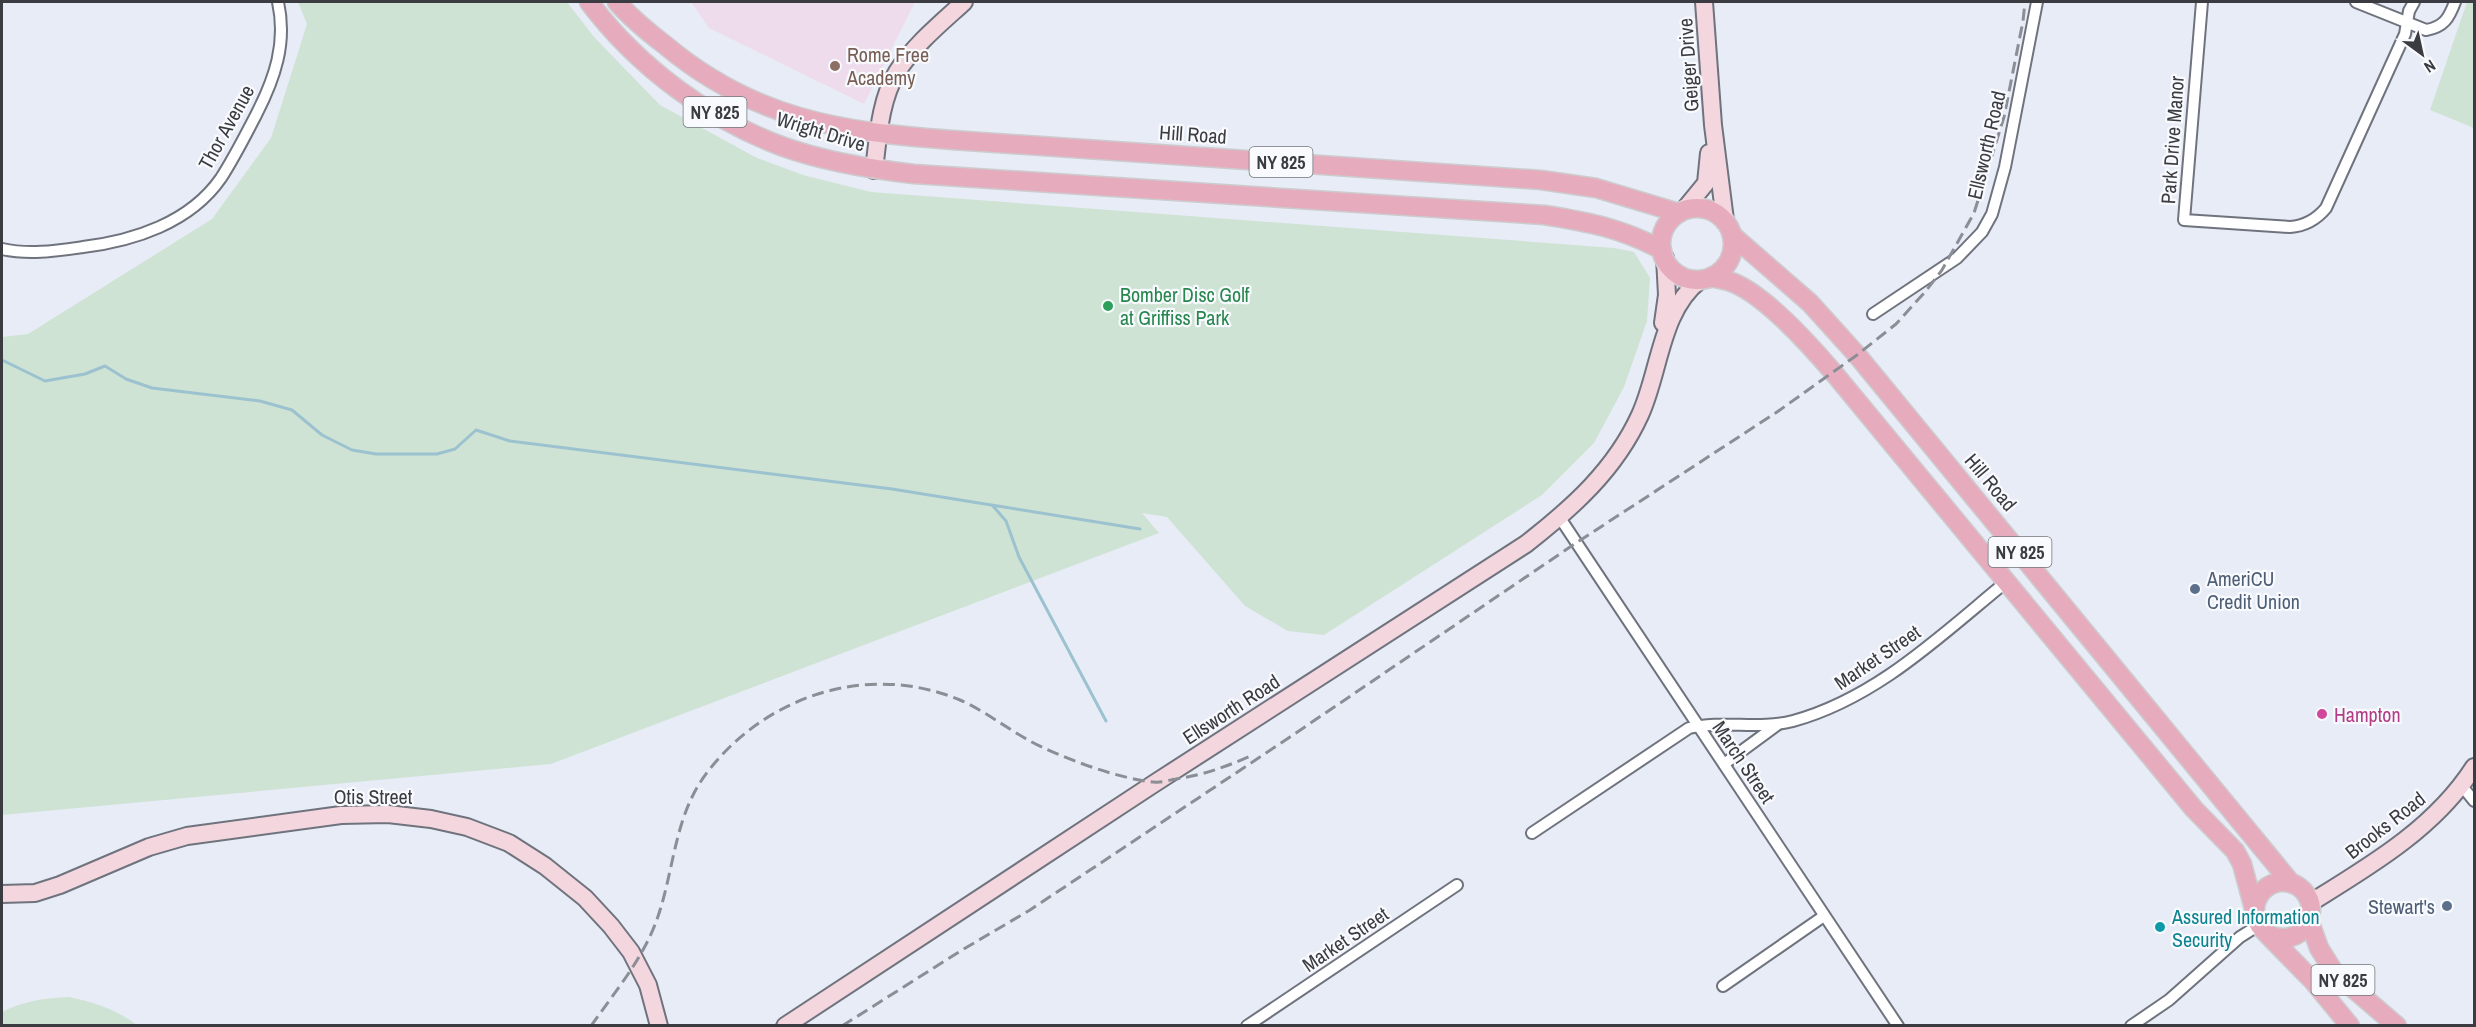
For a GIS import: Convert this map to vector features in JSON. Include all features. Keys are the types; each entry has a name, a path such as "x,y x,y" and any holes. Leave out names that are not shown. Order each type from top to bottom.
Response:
{"main road":[{"name":"Wright Drive","path":"589,2 629,48 657,73 731,122 783,146 818,158 873,170"},
{"name":"Wright Drive","path":"617,2 680,58 754,101 802,119 879,135"},
{"name":"Hill Road","path":"879,135 1541,180 1596,188 1682,212"},
{"name":"NY 825","path":"873,170 1544,215 1608,226 1627,232 1663,254 1670,268 1689,279 1705,278 1733,283 1749,292 1785,321 1812,348 2194,809 2235,851 2242,864 2260,924 2314,982 2350,1026"},
{"name":"NY 825","path":"1682,212 1694,208 1706,209 1716,213 1729,228"},
{"path":"1663,254 1665,229 1682,212"},
{"name":"Hill Road","path":"1729,228 1810,303 1857,355 2291,884"},
{"path":"1705,278 1726,265 1731,256 1729,228"},
{"path":"2291,884 2281,882 2264,890 2255,906 2260,924 2272,936 2290,937 2305,928 2309,912"},
{"name":"NY 825","path":"2291,884 2299,888 2309,912 2319,948 2334,972 2397,1026"}],"street":[{"name":"Thor Avenue","path":"2,249 23,254 112,244 147,234 177,217 205,196 220,179 242,143 278,64 282,36 278,2"},
{"path":"873,170 885,101 898,71 912,53 964,2"},
{"name":"Geiger Drive","path":"1704,2 1713,125 1729,228"},
{"name":"Ellsworth Road","path":"1873,314 1957,258 1978,237 1987,223 2005,166 2037,2"},
{"name":"Park Drive Manor","path":"2202,2 2184,220 2290,227 2305,224 2319,216 2326,208 2373,106 2405,34 2407,24"},
{"path":"2356,2 2426,30 2434,29 2450,17 2455,2"},
{"path":"2407,24 2414,2"},
{"name":"Geiger Drive","path":"1682,212 1706,183 1713,125"},
{"name":"Ellsworth Road","path":"1652,383 1668,295 1663,254"},
{"name":"Ellsworth Road","path":"786,1026 1155,783 1526,544 1560,518 1593,486 1613,461 1640,415 1669,326 1680,300 1705,278"},
{"name":"March Street","path":"1560,518 1898,1026"},
{"name":"Market Street","path":"1532,833 1680,732 1698,726 1780,723 1834,707 1873,686 1916,656 2006,582"},
{"path":"1724,764 1780,723"},
{"name":"Brooks Road","path":"2309,912 2399,845 2436,814 2462,786 2475,767"},
{"path":"2462,786 2475,801"},
{"name":"Otis Street","path":"2,894 35,893 60,885 149,847 187,836 341,815 388,814 431,819 467,827 509,843 545,866 585,898 631,952 648,985 659,1026"},
{"name":"Market Street","path":"1251,1024 1457,885"},
{"path":"1723,986 1824,916"},
{"path":"2131,1026 2169,1000 2240,937 2260,924"}],"shaded area":[{"name":"Rome Free Academy","path":"691,2 915,2 864,104 709,28"}],"green space":[{"path":"298,2 567,2 594,37 660,105 757,158 803,175 871,192 1614,248 1634,252 1650,278 1647,321 1624,387 1594,443 1542,495 1324,635 1288,631 1245,606 1167,517 1142,513 1159,533 551,764 2,815 2,337 28,334 212,219 271,138 307,24"},
{"path":"2467,2 2474,2 2474,128 2430,110"},
{"path":"69,997 105,1007 137,1025 2,1025 2,1012 10,1008 34,1001"}],"waterway":[{"path":"2,360 45,381 85,374 105,366 126,379 152,388 260,401 292,410 322,435 352,450 376,454 437,454 455,449 476,430 510,441 892,489 1140,529"},
{"path":"993,506 1006,521 1019,557 1106,721"}],"railway":[{"path":"842,1026 1030,910 1290,737 1576,543 1777,412 1896,324 1942,270 1974,213 2004,117 2025,2"},
{"path":"591,1026 627,976 650,936 662,903 681,824 697,787 733,744 760,722 790,705 822,693 856,686 891,684 926,689 969,704 1030,741 1057,754 1125,777 1154,782 1207,772 1253,755"}],"place":[{"name":"Rome Free Academy","path":"835,66"},
{"name":"Bomber Disc Golf at Griffiss Park","path":"1108,306"},
{"name":"AmeriCU Credit Union","path":"2195,589"},
{"name":"Hampton","path":"2322,714"},
{"name":"Stewart's","path":"2447,906"},
{"name":"Assured Information Security","path":"2160,927"}]}
